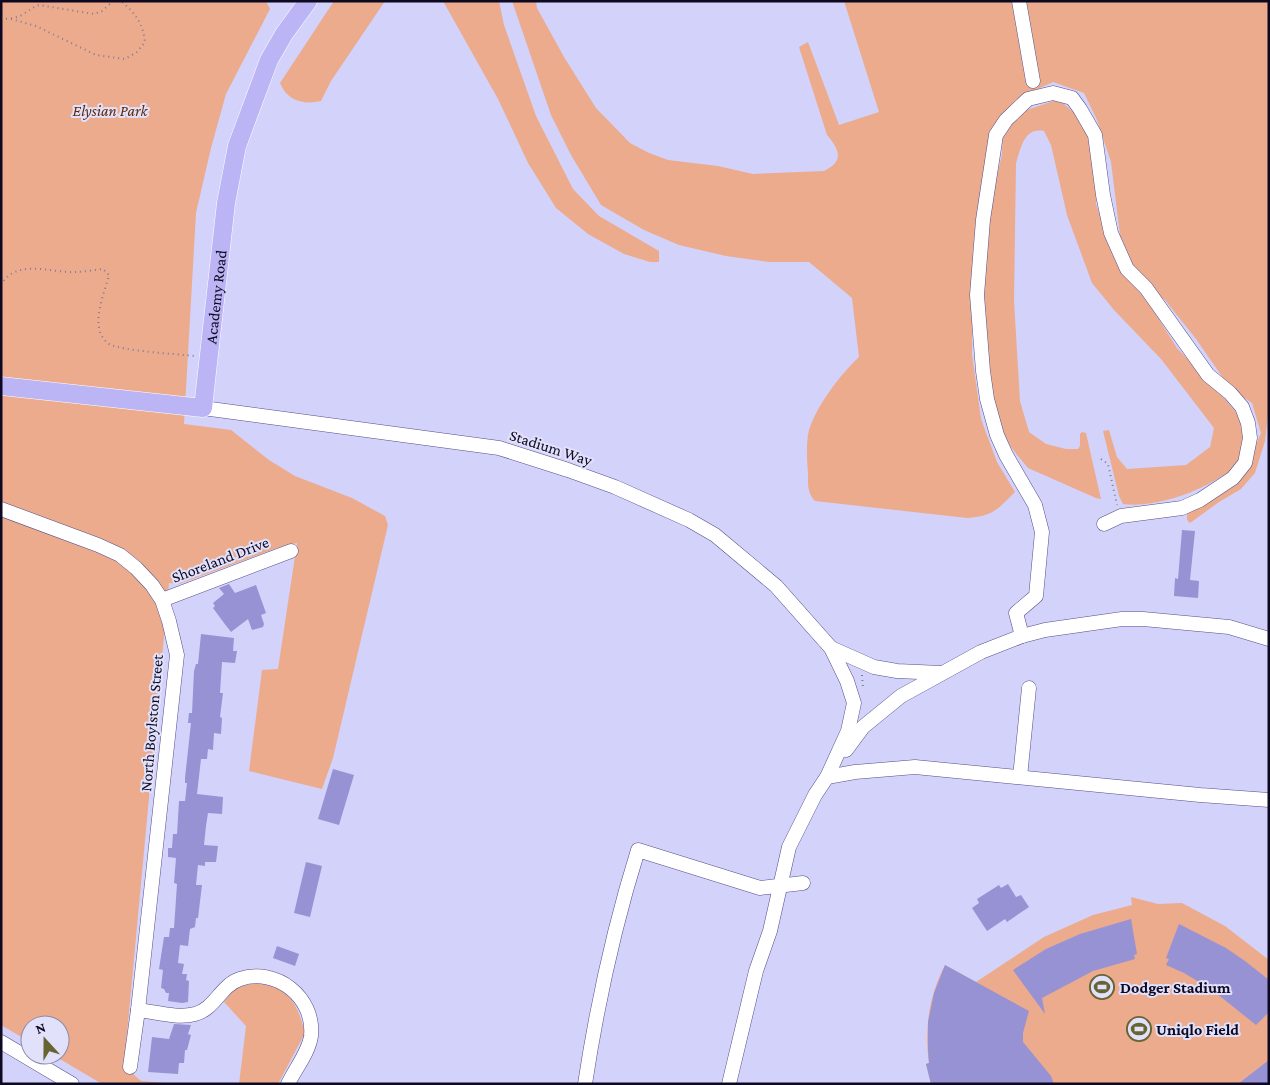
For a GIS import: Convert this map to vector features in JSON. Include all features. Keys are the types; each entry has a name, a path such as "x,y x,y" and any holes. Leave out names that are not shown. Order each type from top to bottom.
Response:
{"main road":[{"name":"Academy Road","path":"203,408 226,204 237,146 268,60 308,1"},
{"path":"1,386 203,408"}],"street":[{"path":"1019,1 1033,82"},
{"path":"1022,636 1016,613 1036,596 1042,532 1035,505 1006,455 997,435 987,399 983,371 978,295 983,220 996,135 1006,120 1028,99 1053,93 1072,98 1094,135 1111,234 1127,269 1146,288 1208,375 1230,393 1242,407 1248,423 1250,438 1245,463 1233,478 1200,500 1182,508 1121,516 1104,524"},
{"name":"Stadium Way","path":"203,408 499,448 605,483 689,520 715,535 776,586 831,648 847,682 854,703 848,731 827,777"},
{"name":"North Boylston Street","path":"1,509 98,544 120,555 136,568 152,584 162,600 177,655 130,1067"},
{"name":"Shoreland Drive","path":"162,600 291,551"},
{"path":"729,1084 756,970 770,931 789,847 815,795 863,727 901,696 981,652 1022,636 1054,628 1122,619 1143,619 1229,627 1269,639"},
{"name":"Stadium Way","path":"831,648 874,667 897,671 941,673"},
{"path":"1020,777 1029,688"},
{"path":"827,777 855,772 914,767 1269,800"},
{"path":"586,1084 604,980 619,912 638,850 760,888 803,883"},
{"path":"138,1010 185,1016 196,1014 208,1008 230,984 240,979 268,977 279,980 301,998 307,1012 311,1036 288,1084"},
{"path":"1,1042 72,1084"}],"path":[{"path":"1,19 25,14 39,4 94,14 102,11 110,4 110,1"},
{"path":"11,18 36,26 96,55 125,59 137,52 145,42 144,30 132,11 121,1"},
{"path":"1,285 12,272 31,268 74,272 103,269 109,275 100,309 99,328 102,338 111,345 125,348 209,358"},
{"path":"1101,459 1108,464 1116,504 1120,508"}],"green space":[{"name":"Elysian Park","path":"1,1 266,1 270,9 226,94 196,213 184,424 231,430 269,460 295,476 352,498 385,516 388,525 333,758 322,789 249,771 262,670 278,669 297,543 277,548 179,584 169,583 124,1066 141,1081 177,1084 102,1084 70,1065 70,1015 20,1015 20,1036 1,1025"},
{"path":"334,1 385,1 331,81 321,101 302,102 287,94 280,83"},
{"path":"443,1 499,1 504,25 536,116 573,189 599,216 659,251 659,262 650,262 624,254 588,234 556,208 528,163 498,99"},
{"path":"512,1 536,1 537,8 564,57 596,108 630,143 668,160 718,166 753,174 824,171 835,163 837,159 837,150 827,135 799,47 808,42 839,125 879,112 844,1 1269,1 1269,407 1265,441 1255,473 1241,489 1190,523 1187,520 1187,513 1244,473 1261,433 1252,403 1230,388 1196,339 1165,300 1138,281 1121,243 1111,162 1097,120 1084,93 1053,82 1029,93 987,156 973,249 972,354 981,419 997,462 1015,492 989,514 967,518 815,501 809,492 808,485 808,435 823,401 844,372 859,357 852,298 809,262 769,262 726,256 679,245 644,230 601,205 571,155 551,115"},
{"path":"1059,99 1078,117 1092,140 1098,179 1096,204 1119,268 1143,294 1177,348 1239,416 1246,447 1235,468 1200,488 1174,498 1148,504 1123,504 1119,496 1103,431 1109,430 1117,457 1127,469 1186,465 1210,447 1214,428 1161,359 1114,310 1092,283 1067,215 1051,145 1044,131 1032,132 1028,135 1024,140 1016,163 1014,301 1020,401 1029,432 1046,444 1066,449 1078,449 1080,446 1080,434 1082,432 1086,433 1101,499 1028,468 1003,436 987,360 983,300 988,216 1002,154 1003,127 1024,111"},
{"name":"Dodger Stadium","path":"1131,897 1158,904 1182,903 1225,926 1269,960 1269,1084 931,1084 926,1064 929,1063 927,1038 929,1013 935,989 945,965 976,982 1044,937 1093,915 1132,905"},
{"path":"258,983 269,985 285,993 299,1013 305,1033 278,1084 239,1084 246,1026 224,1002 236,987"}],"building":[{"path":"1182,530 1195,531 1190,580 1199,581 1198,598 1174,596 1175,578 1178,579"},
{"path":"229,584 235,593 256,585 266,613 261,615 263,627 252,630 248,619 231,632 213,608 215,606 213,603 224,594 219,588"},
{"path":"201,634 234,638 233,651 237,651 235,663 222,662 220,693 223,693 220,717 222,718 221,734 214,733 213,750 208,749 207,759 201,759 197,794 223,797 222,814 208,813 204,845 218,846 216,862 205,862 205,866 198,865 196,885 202,885 198,918 196,918 195,927 190,929 188,946 180,945 178,963 184,964 182,974 187,974 186,980 189,981 188,1002 182,1003 168,1001 169,993 166,993 161,988 163,970 159,969 164,937 169,937 170,928 174,928 177,884 174,883 176,858 168,857 168,848 172,848 173,834 177,834 179,801 185,801 187,783 185,783 185,778 191,723 188,723 189,713 192,713 194,671 196,664 198,664"},
{"path":"333,769 354,775 339,825 318,819"},
{"path":"306,862 322,866 310,917 294,913"},
{"path":"1008,884 1016,897 1021,895 1029,907 1007,922 1005,919 987,931 972,908 979,903 977,899 999,885 1001,888"},
{"path":"1131,919 1137,954 1134,955 1135,959 1093,971 1042,998 1045,1014 1013,970 1046,949 1080,934"},
{"path":"1179,924 1226,948 1269,980 1269,1012 1256,1025 1211,989 1166,965 1169,959 1166,958"},
{"path":"277,946 299,954 295,966 273,958"},
{"path":"945,965 1029,1011 1023,1033 1023,1042 1051,1076 1054,1084 931,1084 926,1064 929,1063 928,1022 934,993"},
{"path":"174,1024 191,1025 188,1034 191,1035 187,1050 185,1050 184,1063 179,1063 178,1074 148,1072 152,1037 169,1039"},
{"path":"1269,1060 1269,1084 1238,1084"}],"place":[{"name":"Dodger Stadium","path":"1102,987"},
{"name":"Uniqlo Field","path":"1139,1029"}]}
